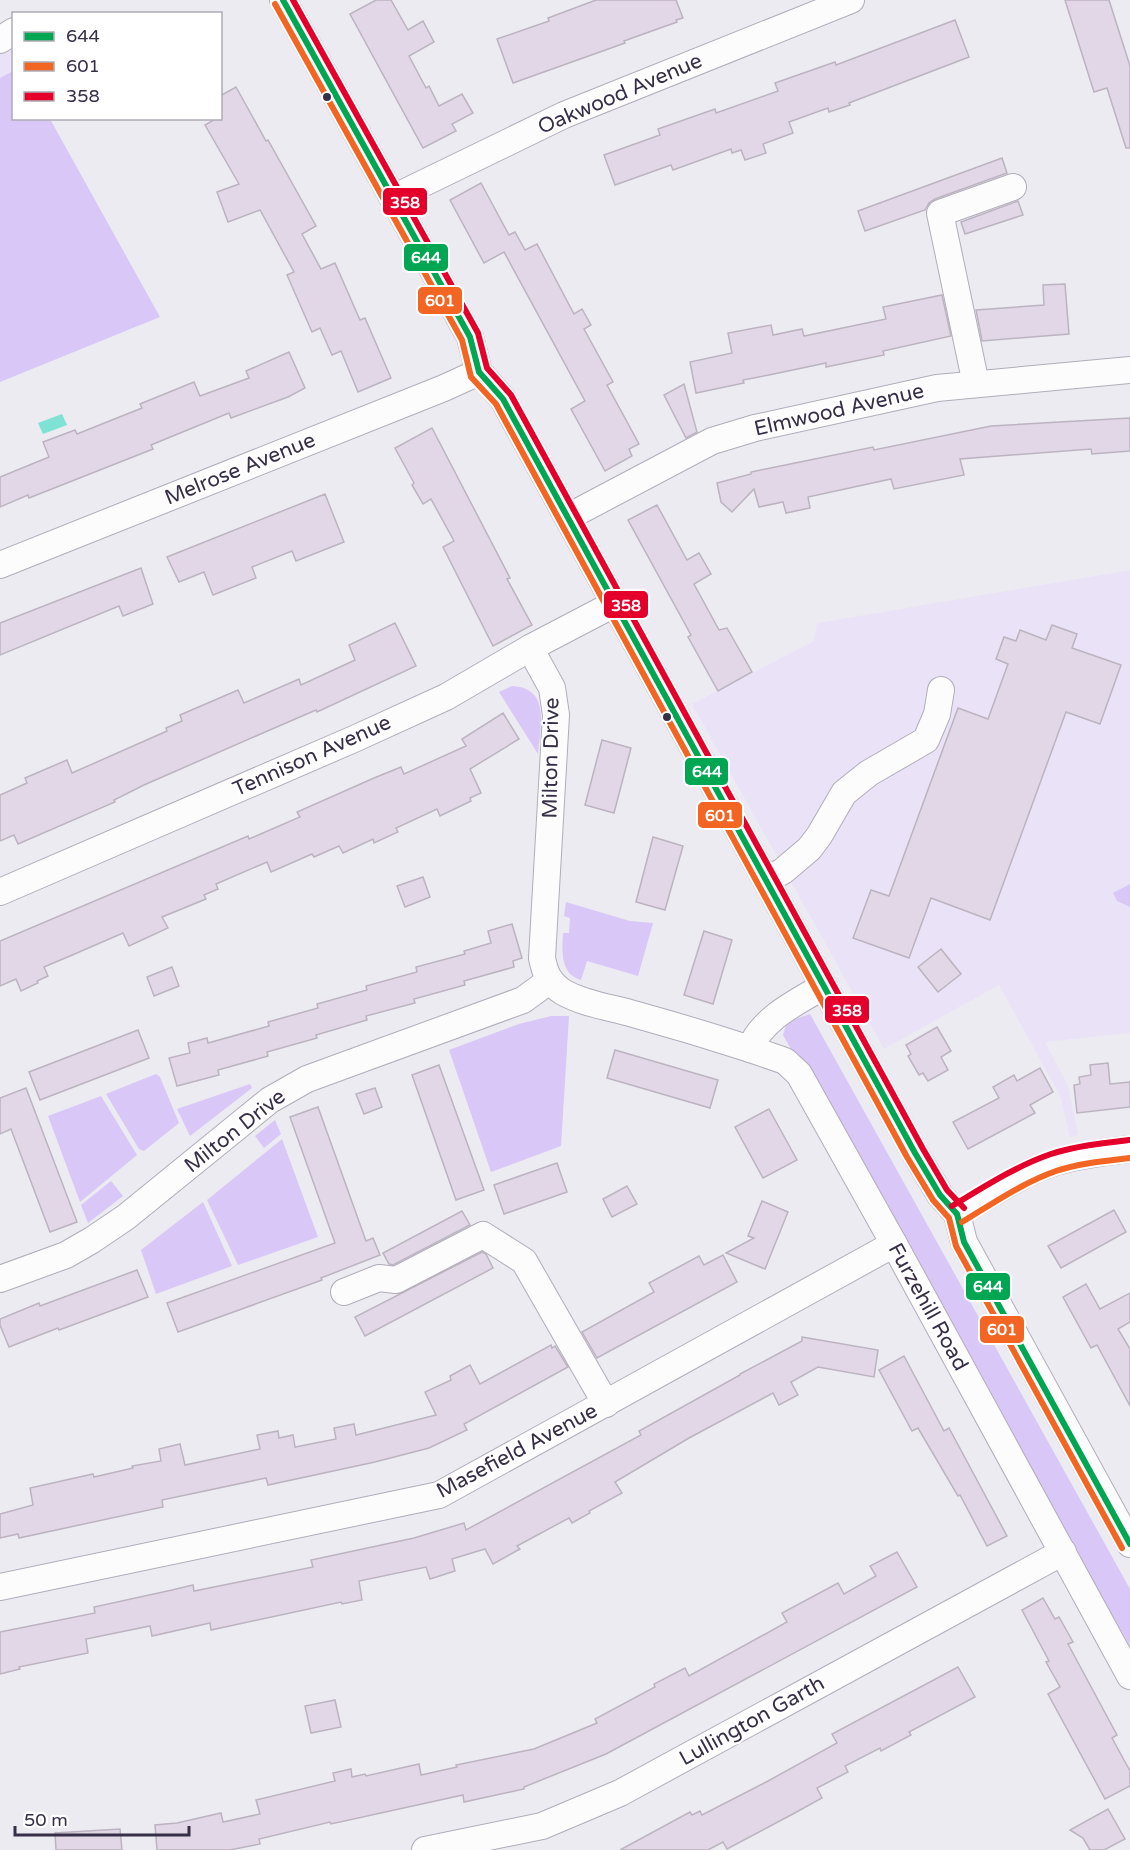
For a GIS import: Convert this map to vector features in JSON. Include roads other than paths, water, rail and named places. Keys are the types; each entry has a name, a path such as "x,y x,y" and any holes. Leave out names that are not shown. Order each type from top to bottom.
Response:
{"street":[{"path":"283,0 470,337 479,372 503,399 915,1153 940,1195 957,1214 964,1242 1130,1544"},
{"name":"Oakwood Avenue","path":"393,198 564,115 851,0"},
{"path":"976,384 940,213 1013,187"},
{"name":"Elmwood Avenue","path":"568,518 712,441 755,428 926,390 1130,370"},
{"name":"Melrose Avenue","path":"0,565 433,393 479,372"},
{"name":"Tennison Avenue","path":"0,892 446,697 530,648 615,603"},
{"name":"Milton Drive","path":"0,1280 66,1255 92,1240 126,1217 270,1100 307,1079 523,1000 549,981 542,958 556,715 552,688 530,648"},
{"path":"766,880 783,871 809,849 844,793 869,773 926,740 937,714 941,690"},
{"path":"549,981 564,992 581,999 750,1049 761,1028 824,986"},
{"name":"Furzehill Road","path":"750,1049 785,1061 799,1074 1130,1677"},
{"path":"957,1214 1029,1173 1054,1163 1078,1156 1130,1149"},
{"path":"344,1292 379,1278 396,1280 483,1236 524,1261 606,1404"},
{"name":"Masefield Avenue","path":"0,1587 439,1495 894,1245"},
{"name":"Lullington Garth","path":"425,1850 542,1826 610,1797 1063,1552"}]}
